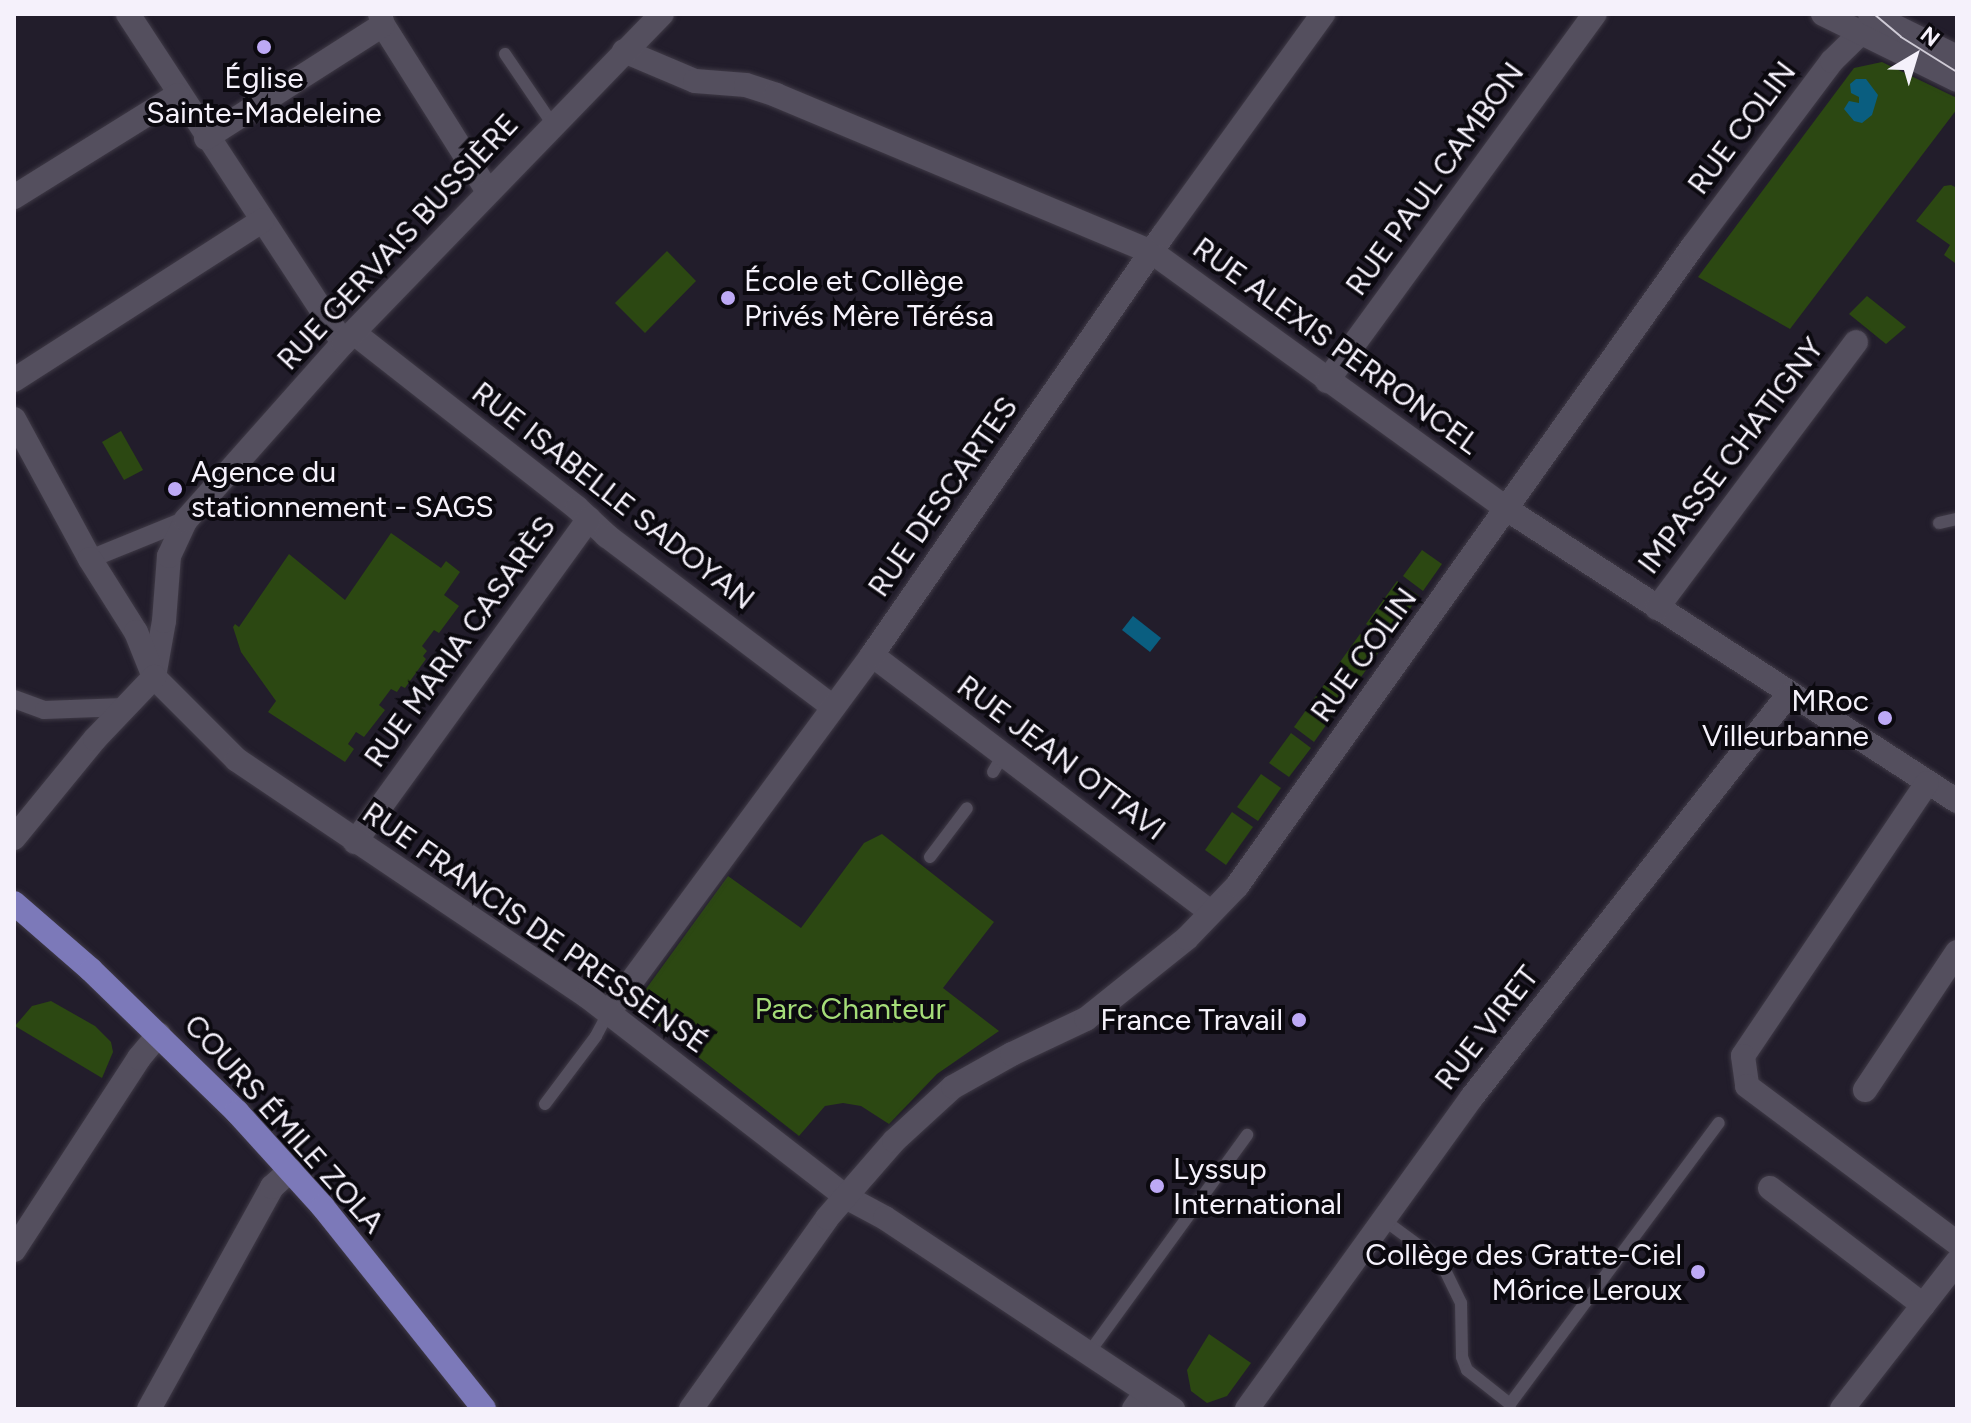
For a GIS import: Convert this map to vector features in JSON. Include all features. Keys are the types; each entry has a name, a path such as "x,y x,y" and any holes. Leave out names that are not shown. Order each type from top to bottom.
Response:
{"main road":[{"name":"COURS ÉMILE ZOLA","path":"14,903 159,1034 291,1170 484,1409"}],"street":[{"name":"RUE ISABELLE SADOYAN","path":"128,14 262,221 349,338 833,707"},
{"name":"RUE GERVAIS BUSSIÈRE","path":"154,677 164,621 169,556 186,520 349,338 662,14"},
{"name":"RUE DESCARTES","path":"609,1012 872,655 1152,252 1323,14"},
{"name":"RUE PAUL CAMBON","path":"1327,381 1595,14"},
{"path":"1823,14 1873,19 1957,57"},
{"path":"206,138 382,19 488,192"},
{"path":"1873,19 1957,80"},
{"name":"RUE COLIN","path":"691,1409 827,1218 894,1141 953,1087 1012,1054 1086,1019 1187,938 1237,886 1508,510 1693,246 1832,61 1873,19"},
{"name":"RUE ALEXIS PERRONCEL","path":"624,51 695,81 746,85 776,95 1152,252 1508,510 1788,695 1957,801"},
{"path":"14,197 178,95"},
{"path":"14,380 262,221"},
{"name":"IMPASSE CHATIGNY","path":"1657,608 1856,342"},
{"name":"RUE FRANCIS DE PRESSENSÉ","path":"14,419 90,559 136,632 154,677 237,760 609,1012 846,1197 885,1218 1088,1354 1140,1400 1173,1409"},
{"name":"RUE MARIA CASARÈS","path":"355,842 589,519"},
{"name":"RUE GERVAIS BUSSIÈRE","path":"90,559 186,520"},
{"name":"RUE JEAN OTTAVI","path":"872,655 998,764 1210,912"},
{"path":"14,838 124,707 154,677"},
{"name":"RUE VIRET","path":"1247,1409 1472,1097 1788,695"},
{"path":"14,699 44,710 124,707"},
{"path":"1927,783 1743,1056 1747,1086 1957,1243"},
{"path":"1865,1090 1957,952"},
{"path":"14,1250 139,1058 159,1034"},
{"path":"149,1409 272,1187 291,1170"},
{"path":"1770,1188 1923,1305"},
{"path":"1842,1409 1957,1262"}],"lane":[{"path":"505,54 553,125"},
{"path":"1939,523 1957,519"},
{"path":"930,857 967,808"},
{"path":"545,1104 596,1036 609,1012"},
{"path":"1384,1220 1441,1262 1461,1303 1462,1357 1467,1370 1510,1404 1719,1123"},
{"path":"1088,1354 1247,1135"}],"green space":[{"path":"1882,62 1957,98 1957,109 1790,329 1698,277 1854,68"},
{"path":"1944,186 1957,188 1955,263 1944,255 1950,245 1916,221"},
{"path":"667,251 696,281 645,333 615,303"},
{"path":"1867,296 1906,327 1886,344 1849,314"},
{"path":"121,431 143,470 124,480 102,442"},
{"path":"391,533 441,568 446,561 460,572 444,595 459,606 439,633 434,630 422,646 427,651 423,656 426,659 405,688 401,686 397,692 391,689 379,705 385,710 364,737 356,732 348,744 354,749 345,762 268,712 276,701 241,652 233,627 235,624 239,627 289,554 345,600"},
{"path":"1422,550 1442,564 1423,591 1403,576"},
{"path":"1397,581 1419,596 1388,640 1366,624"},
{"path":"1360,634 1381,649 1356,684 1335,669"},
{"path":"1331,675 1351,690 1314,742 1294,727"},
{"path":"1291,733 1311,748 1289,777 1269,763"},
{"path":"1261,774 1281,788 1258,821 1237,807"},
{"path":"1232,812 1253,827 1226,865 1205,850"},
{"name":"Parc Chanteur","path":"882,834 994,922 943,988 999,1031 937,1074 889,1124 861,1106 843,1103 825,1106 799,1136 646,1016 643,993 728,876 801,928 864,843"},
{"path":"51,1001 95,1026 111,1042 113,1052 102,1078 15,1026 32,1006"},
{"path":"1209,1334 1251,1363 1227,1396 1207,1403 1191,1391 1187,1370"}],"water":[{"path":"1856,79 1866,79 1878,95 1872,115 1862,123 1854,121 1844,109 1849,101 1859,103 1859,97 1851,93 1850,84"},
{"path":"1133,616 1161,638 1150,652 1122,630"}],"tram line":[{"path":"1874,14 1901,37 1957,72"}],"place":[{"name":"Église Sainte-Madeleine","path":"264,47"},
{"name":"École et Collège Privés Mère Térésa","path":"728,298"},
{"name":"Agence du stationnement - SAGS","path":"175,489"},
{"name":"MRoc Villeurbanne","path":"1885,718"},
{"name":"France Travail","path":"1299,1020"},
{"name":"Lyssup International","path":"1157,1186"},
{"name":"Collège des Gratte-Ciel Môrice Leroux","path":"1698,1272"}]}
